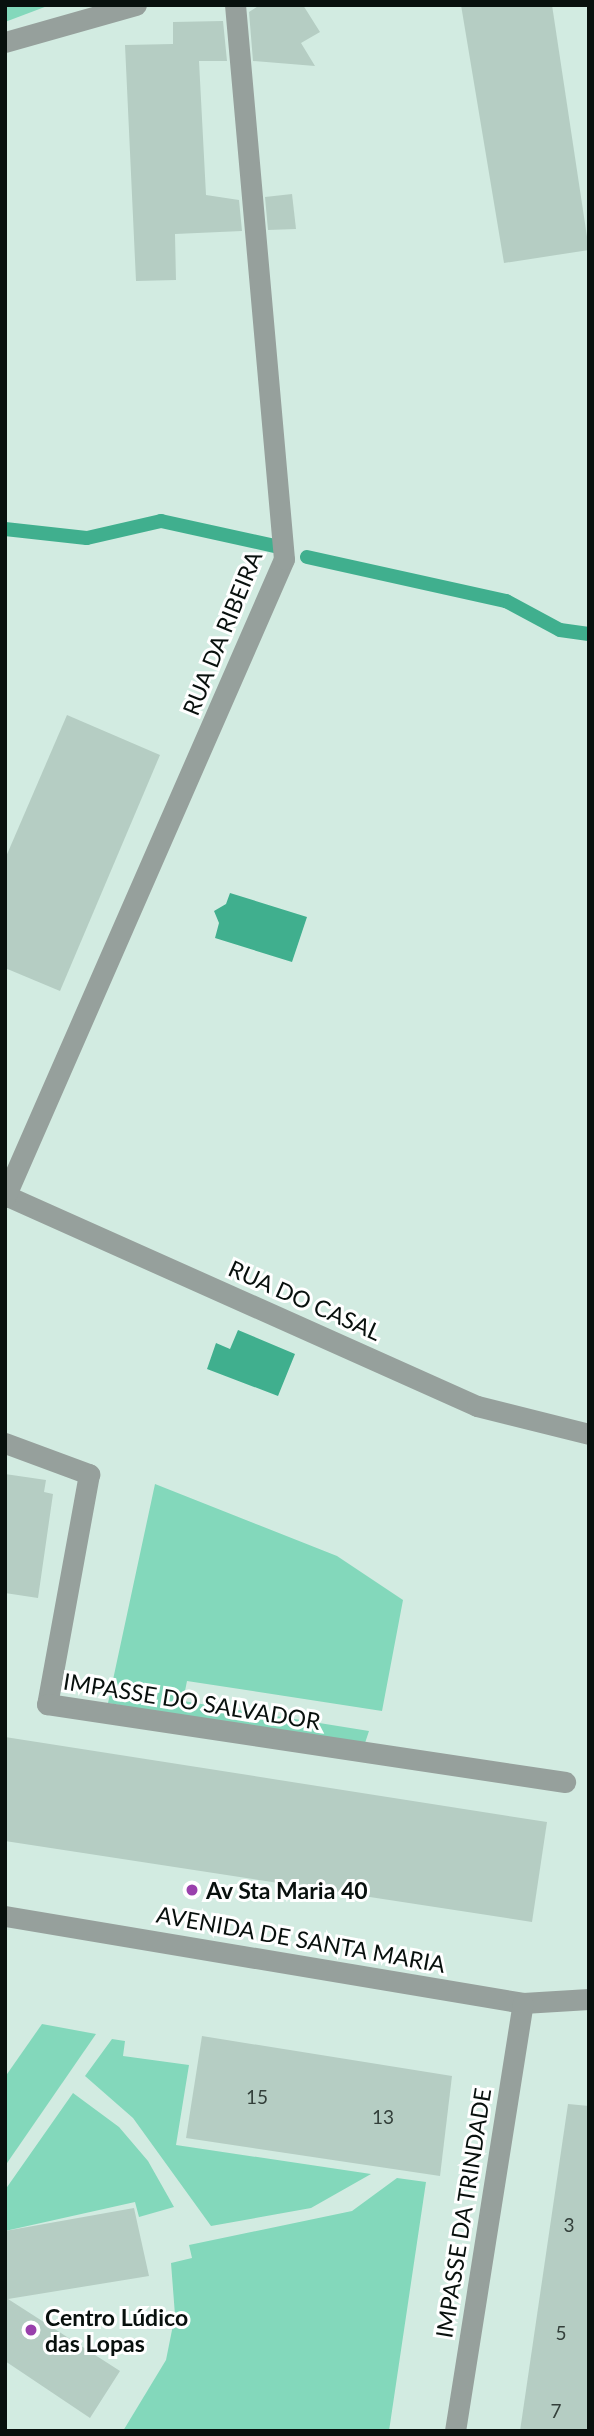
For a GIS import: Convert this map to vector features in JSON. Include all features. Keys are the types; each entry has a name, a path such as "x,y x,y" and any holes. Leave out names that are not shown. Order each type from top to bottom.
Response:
{"street":[{"path":"5,42 136,5"},
{"name":"RUA DA RIBEIRA","path":"6,1196 284,559 235,5"},
{"name":"RUA DO CASAL","path":"6,1196 477,1406 589,1434"},
{"name":"IMPASSE DO SALVADOR","path":"5,1443 89,1474 47,1704 565,1782"},
{"name":"AVENIDA DE SANTA MARIA","path":"5,1916 523,2003 589,1999"},
{"name":"IMPASSE DA TRINDADE","path":"455,2431 523,2003"}],"shaded area":[{"path":"5,5 50,5 5,22"},
{"path":"230,893 307,917 292,962 215,938 219,923 214,911 226,904"},
{"path":"238,1330 295,1354 278,1396 207,1369 216,1343 230,1349"},
{"path":"155,1484 337,1556 403,1600 382,1711 187,1681 183,1701 369,1731 363,1749 108,1703"},
{"path":"42,2024 96,2034 5,2166 5,2077"},
{"path":"112,2039 125,2041 123,2056 189,2065 176,2145 371,2174 311,2208 211,2226 133,2118 85,2076"},
{"path":"73,2093 119,2127 148,2161 174,2207 139,2217 135,2202 5,2231 5,2190"},
{"path":"397,2178 426,2182 389,2431 123,2431 166,2360 175,2315 171,2263 192,2258 189,2245 352,2211"}],"building":[{"path":"260,5 303,5 320,32 301,43 315,66 253,61 249,12"},
{"path":"461,5 552,5 589,250 504,263"},
{"path":"223,21 227,61 199,61 206,195 239,200 242,231 175,234 176,280 136,281 125,45 173,44 173,22"},
{"path":"292,194 296,229 268,230 265,197"},
{"path":"67,715 160,755 60,991 5,968 5,859"},
{"path":"5,1474 46,1480 44,1492 53,1494 38,1598 5,1593"},
{"path":"5,1737 547,1822 532,1922 5,1841"},
{"path":"202,2036 452,2076 440,2176 186,2138"},
{"path":"568,2104 589,2106 589,2431 520,2431"},
{"name":"Centro Lúdico das Lopas","path":"134,2208 149,2276 8,2299 120,2371 90,2418 5,2361 5,2231"}],"waterway":[{"path":"5,529 87,538 161,521 275,546"},
{"path":"307,557 506,601 560,630 589,634"}],"place":[{"name":"Av Sta Maria 40","path":"192,1890"},
{"name":"Centro Lúdico das Lopas","path":"31,2330"}]}
